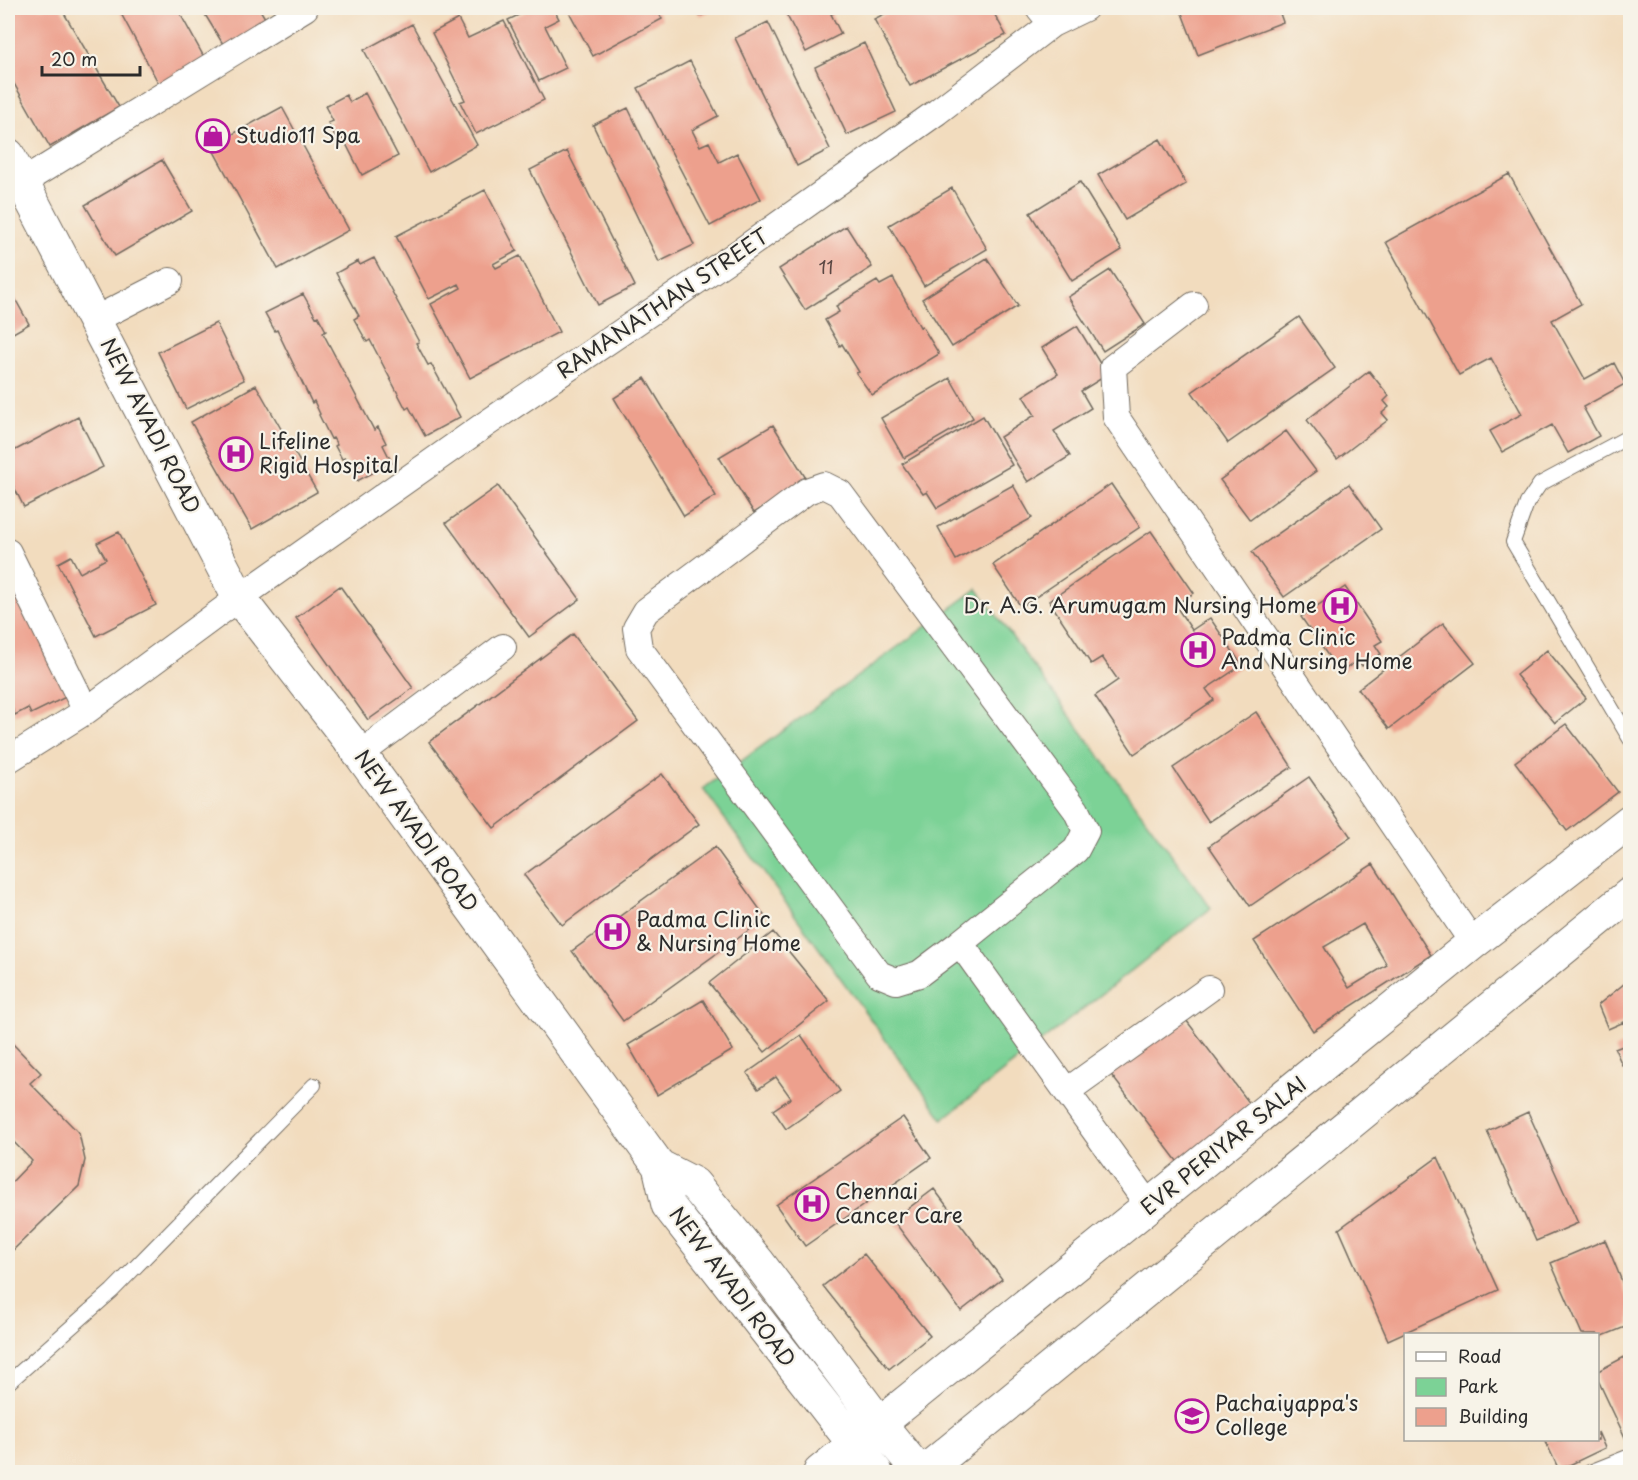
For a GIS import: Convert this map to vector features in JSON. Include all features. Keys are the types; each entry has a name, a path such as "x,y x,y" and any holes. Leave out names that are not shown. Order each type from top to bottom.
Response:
{"main road":[{"name":"NEW AVADI ROAD","path":"12,176 94,320 239,598 360,754 659,1167 668,1205 876,1473"},
{"name":"EVR PERIYAR SALAI","path":"820,1473 1473,943 1630,821"},
{"path":"924,1473 1630,894"},
{"path":"659,1167 694,1184 758,1262 880,1424 920,1473"}],"street":[{"path":"12,176 305,8"},
{"name":"RAMANATHAN STREET","path":"8,760 86,711 239,598 483,426 741,251 938,112 1046,16 1085,8"},
{"path":"94,320 170,281"},
{"path":"1194,305 1113,367 1116,417 1473,943"},
{"path":"824,485 840,493 1076,810 1086,831 1076,850 960,943 919,975 896,981 879,974 639,648 636,628 646,611 807,491 824,485"},
{"path":"8,552 86,711"},
{"path":"360,754 503,647"},
{"path":"960,943 1149,1206"},
{"path":"1067,1091 1209,989"}],"lane":[{"path":"1630,436 1540,484 1527,503 1514,542 1630,739"},
{"path":"8,1383 112,1291 314,1085"},
{"path":"1590,1473 1630,1455"}],"green space":[{"path":"977,589 1211,908 943,1119 703,789"}],"building":[{"path":"8,8 61,8 119,107 50,147 8,73"},
{"path":"118,8 177,8 205,59 159,84"},
{"path":"201,8 259,8 268,23 226,49"},
{"path":"533,8 553,8 559,19 545,26 566,68 539,81 508,20"},
{"path":"567,8 656,8 662,19 593,56"},
{"path":"696,8 716,8 700,16"},
{"path":"783,8 843,8 831,14 841,34 806,52"},
{"path":"896,8 991,8 1006,35 910,86 874,19"},
{"path":"1180,8 1278,8 1283,22 1198,55"},
{"path":"458,19 468,38 504,21 544,100 476,134 460,102 465,100 432,33"},
{"path":"768,22 830,149 797,166 735,38"},
{"path":"412,24 477,145 429,172 364,50"},
{"path":"864,43 896,112 847,135 815,67"},
{"path":"690,61 718,116 692,130 700,146 709,142 719,162 737,153 761,199 710,226 638,88"},
{"path":"365,93 398,156 362,175 343,138 337,141 328,123 333,121 325,106 346,95 350,102"},
{"path":"282,107 349,230 278,269 211,146"},
{"path":"628,108 694,245 659,262 593,125"},
{"path":"1160,139 1186,184 1125,220 1098,175"},
{"path":"567,151 635,286 598,305 530,170"},
{"path":"162,160 192,211 115,256 85,205"},
{"path":"1509,174 1581,304 1552,320 1585,379 1614,363 1625,384 1583,407 1599,436 1568,453 1552,425 1502,452 1490,431 1522,414 1491,358 1459,375 1386,242"},
{"path":"1080,182 1122,250 1072,281 1030,213"},
{"path":"952,188 987,249 924,286 889,225"},
{"path":"485,190 517,251 493,264 496,268 520,256 559,332 470,378 431,304 461,288 459,284 429,299 396,236"},
{"path":"846,226 872,267 805,310 779,269"},
{"path":"374,258 419,342 416,343 428,365 431,364 460,417 425,436 409,407 406,409 370,340 367,342 354,319 359,316 336,273 358,261 360,265"},
{"path":"987,258 1018,306 952,347 922,299"},
{"path":"1110,270 1145,324 1103,351 1068,297"},
{"path":"893,278 920,327 922,326 939,354 872,395 856,373 859,372 825,320 839,312 836,306 877,281 880,285"},
{"path":"8,286 29,324 8,336"},
{"path":"303,294 326,331 323,333 374,430 378,427 386,443 383,445 392,463 357,481 345,458 342,459 333,438 331,439 277,330 275,331 265,313"},
{"path":"1299,317 1335,368 1228,443 1192,392"},
{"path":"216,323 244,380 186,409 158,352"},
{"path":"1077,326 1107,375 1081,391 1091,408 1054,431 1070,456 1028,482 1000,437 1035,415 1023,396 1058,374 1042,348"},
{"path":"1369,371 1389,396 1384,401 1389,407 1382,413 1388,420 1337,459 1307,420"},
{"path":"645,378 716,496 684,516 614,398"},
{"path":"950,378 973,418 904,458 881,418"},
{"path":"256,385 317,492 252,529 191,422"},
{"path":"983,416 1012,465 937,508 927,492 923,494 902,464"},
{"path":"78,417 103,467 24,507 8,475 8,454"},
{"path":"773,425 807,480 754,513 719,457"},
{"path":"1286,431 1316,471 1250,520 1220,480"},
{"path":"1111,484 1140,527 1021,607 993,565"},
{"path":"1349,484 1381,529 1284,597 1252,552"},
{"path":"1013,485 1032,518 956,560 938,527"},
{"path":"498,486 580,599 529,637 446,523"},
{"path":"1151,531 1194,593 1175,605 1192,630 1210,618 1242,665 1206,689 1214,700 1134,754 1095,696 1118,680 1102,657 1091,664 1049,601"},
{"path":"119,532 156,605 96,636 58,563 71,556 80,573 106,559 97,543"},
{"path":"8,558 70,695 31,714 28,708 15,715 8,700"},
{"path":"340,586 413,688 368,720 296,618"},
{"path":"1345,587 1382,641 1375,645 1381,654 1362,666 1358,660 1340,673 1301,617"},
{"path":"1443,623 1475,663 1389,729 1358,689"},
{"path":"573,634 638,721 494,828 429,742"},
{"path":"1547,650 1586,698 1555,723 1516,675"},
{"path":"1256,712 1292,767 1209,822 1173,768"},
{"path":"1566,724 1618,792 1567,831 1515,762"},
{"path":"662,774 699,824 562,925 524,875"},
{"path":"1309,777 1351,837 1250,906 1209,846"},
{"path":"715,847 766,918 623,1021 572,951"},
{"path":"1373,864 1431,955 1313,1031 1254,941","holes":["1363,924 1387,965 1349,988 1324,947"]},
{"path":"773,932 829,1001 765,1052 709,983"},
{"path":"1630,979 1630,1039 1624,1022 1608,1029 1598,1005"},
{"path":"703,1000 733,1050 657,1095 628,1045"},
{"path":"1183,1016 1254,1109 1180,1165 1109,1072"},
{"path":"801,1035 840,1091 786,1129 773,1110 791,1098 776,1077 758,1089 747,1073"},
{"path":"12,1043 41,1073 30,1083 79,1133 85,1160 79,1186 8,1255 8,1186 32,1161 8,1136 8,1048"},
{"path":"1630,1043 1630,1061 1622,1065 1615,1049"},
{"path":"1528,1112 1578,1223 1536,1241 1487,1131"},
{"path":"903,1117 931,1158 805,1246 776,1205"},
{"path":"1438,1157 1498,1290 1388,1340 1339,1229"},
{"path":"934,1189 1002,1279 961,1311 893,1220"},
{"path":"1605,1240 1630,1301 1630,1325 1599,1338 1599,1333 1582,1333 1551,1263"},
{"path":"864,1254 930,1336 889,1369 823,1286"},
{"path":"1630,1354 1630,1448 1599,1382 1599,1370"},
{"path":"1599,1434 1605,1448 1559,1470 1545,1441 1599,1441"}],"place":[{"name":"Studio11 Spa","path":"213,136"},
{"name":"Lifeline Rigid Hospital","path":"236,454"},
{"name":"Dr. A.G. Arumugam Nursing Home","path":"1340,606"},
{"name":"Padma Clinic And Nursing Home","path":"1198,650"},
{"name":"Padma Clinic & Nursing Home","path":"613,932"},
{"name":"Chennai Cancer Care","path":"812,1204"},
{"name":"Pachaiyappa's College","path":"1192,1416"}]}
